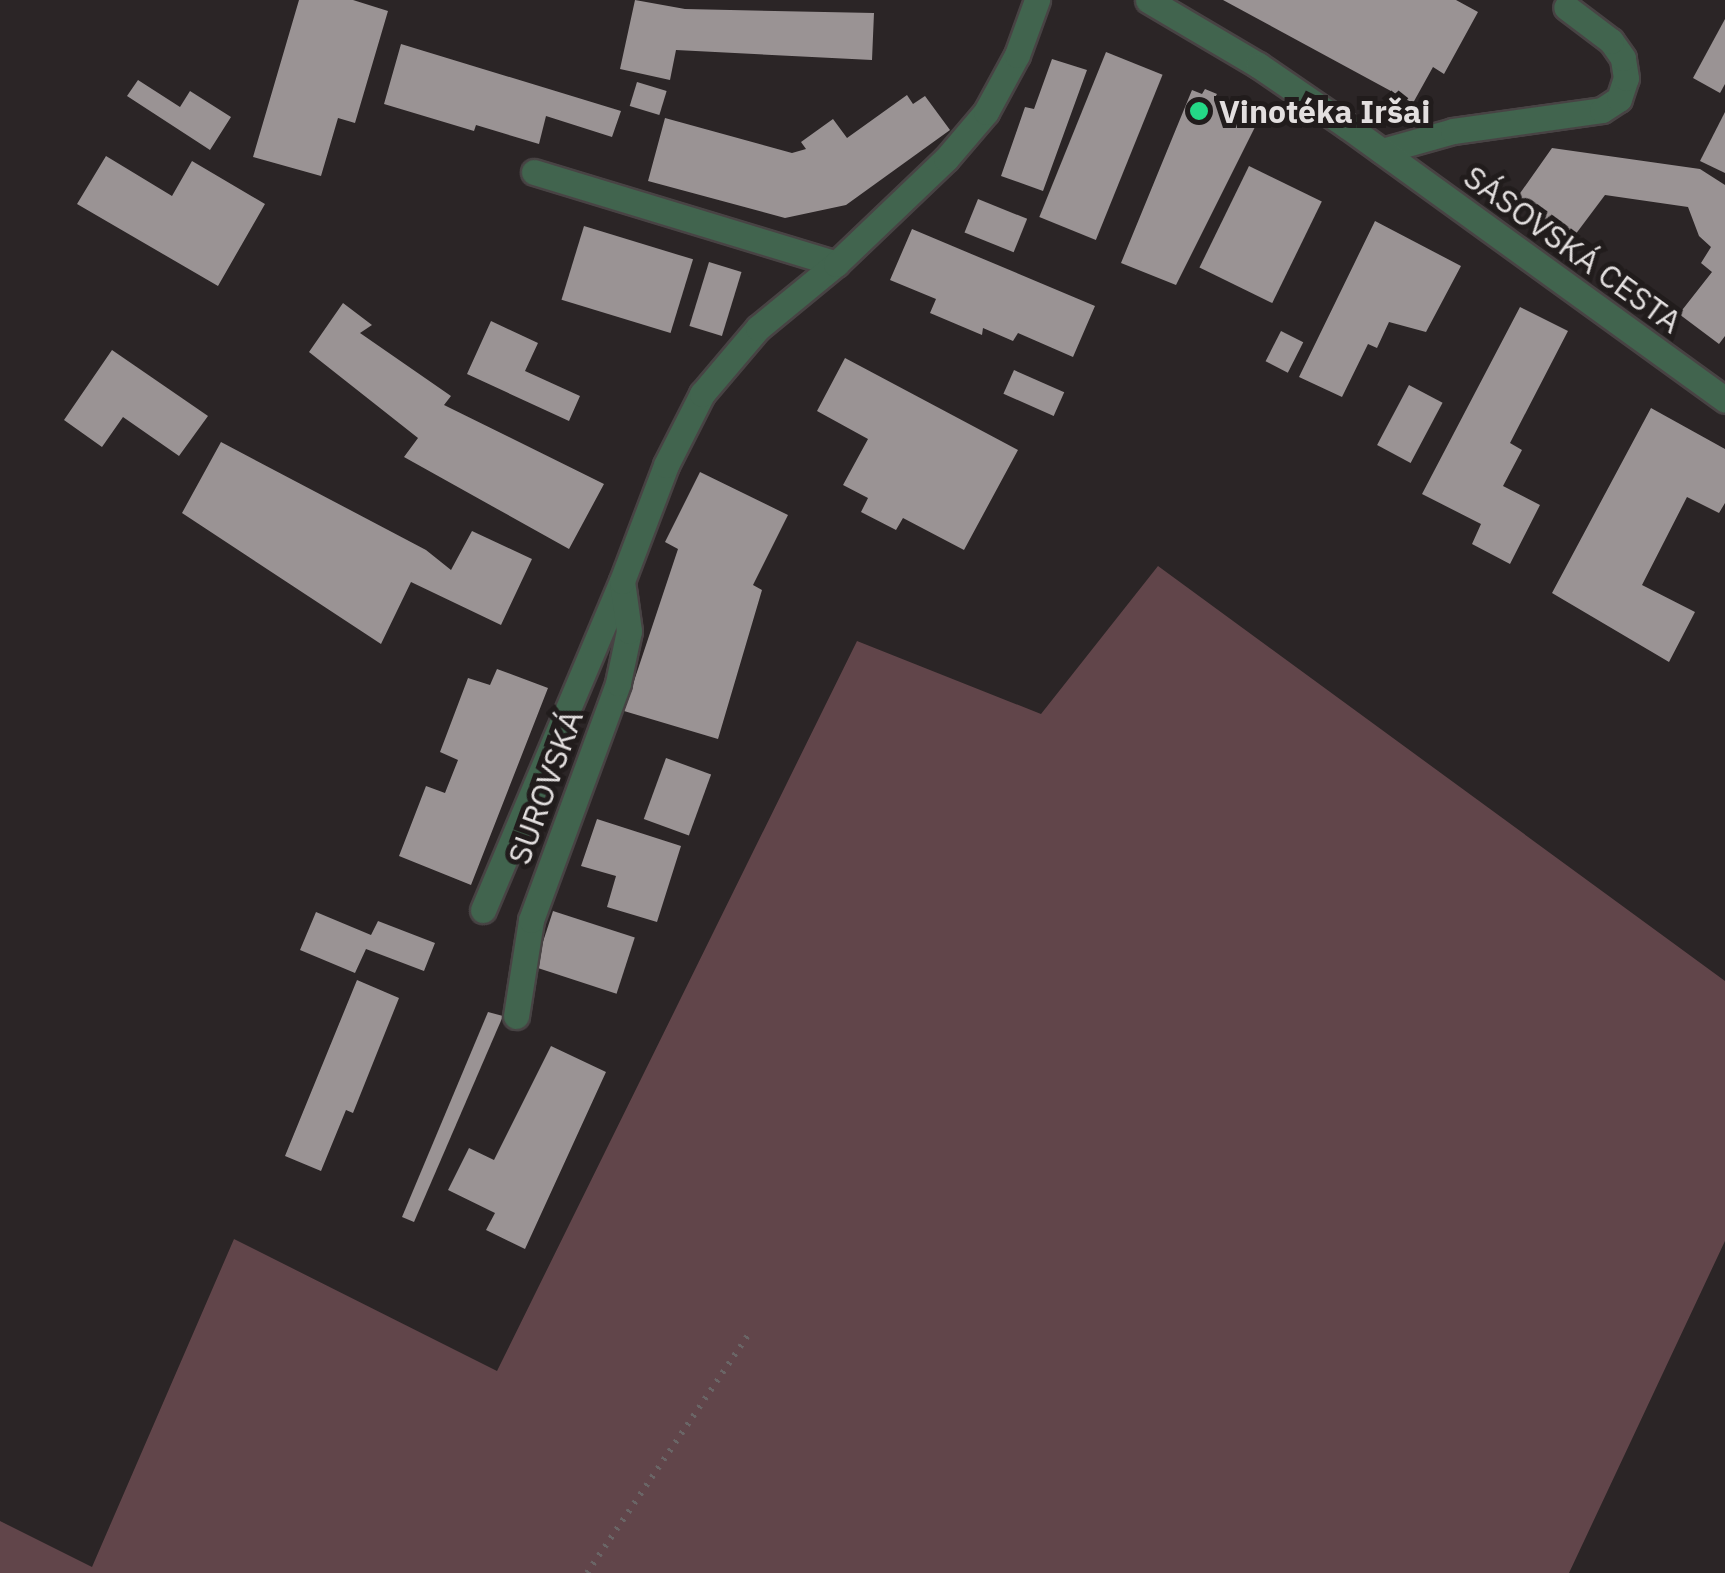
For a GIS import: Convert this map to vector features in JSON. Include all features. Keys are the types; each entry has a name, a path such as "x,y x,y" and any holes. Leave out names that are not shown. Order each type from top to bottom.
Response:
{"street":[{"name":"SUROVSKÁ","path":"483,910 622,581 666,465 702,394 758,328 836,264 946,159 986,112 1017,55 1037,0"},
{"name":"SÁSOVSKÁ CESTA","path":"1148,0 1258,64 1725,400"},
{"name":"SÁSOVSKÁ CESTA","path":"1382,151 1453,131 1602,110 1619,98 1626,78 1623,58 1612,42 1566,7"},
{"path":"534,172 836,264"},
{"name":"SUROVSKÁ","path":"516,1016 531,920 618,683 629,631 622,581"}],"path":[{"path":"588,1573 749,1334"}],"shaded area":[{"path":"1158,566 1725,981 1725,1241 1569,1573 0,1573 0,1521 92,1567 234,1239 497,1371 857,641 1041,714"}],"building":[{"path":"299,0 353,0 388,11 355,123 338,118 321,176 253,157"},
{"path":"635,0 685,9 874,13 872,60 676,50 670,80 620,69"},
{"path":"1223,0 1456,0 1478,12 1444,74 1433,67 1413,103"},
{"path":"1725,19 1725,84 1720,93 1693,78"},
{"path":"401,44 621,111 612,137 546,116 539,144 476,125 474,131 384,104"},
{"path":"1106,52 1163,75 1096,240 1039,217"},
{"path":"1052,59 1087,70 1043,191 1001,176 1025,107 1034,109"},
{"path":"138,80 180,107 190,91 231,117 210,150 127,96"},
{"path":"637,82 667,91 659,115 630,106"},
{"path":"1205,89 1217,94 1214,99 1260,117 1176,285 1121,263 1192,90 1202,94"},
{"path":"907,95 913,104 925,96 950,130 846,205 785,218 648,181 665,118 792,153 806,149 801,142 833,119 847,138"},
{"path":"1725,112 1725,173 1700,161"},
{"path":"1552,148 1700,169 1725,185 1725,336 1719,344 1679,314 1712,272 1701,263 1711,247 1699,236 1688,207 1605,195 1569,243 1516,199"},
{"path":"106,156 172,196 192,161 265,204 218,286 77,204"},
{"path":"1249,166 1322,202 1272,303 1199,268"},
{"path":"978,199 1027,219 1014,252 965,232"},
{"path":"1375,221 1461,266 1426,332 1389,322 1377,348 1368,344 1342,397 1299,377"},
{"path":"584,226 693,259 671,333 561,300"},
{"path":"912,229 1095,306 1073,357 1018,333 1013,341 983,328 982,335 930,313 936,299 890,280"},
{"path":"709,262 742,272 722,336 689,326"},
{"path":"343,303 372,325 360,333 451,396 444,405 604,484 569,549 404,457 418,438 309,352"},
{"path":"1520,307 1568,331 1510,443 1522,450 1503,486 1540,505 1510,564 1472,544 1481,524 1422,494"},
{"path":"491,321 538,343 525,371 580,396 569,421 467,374"},
{"path":"1281,331 1303,342 1288,373 1266,361"},
{"path":"112,350 208,416 179,456 123,417 102,447 64,420"},
{"path":"845,358 1018,450 964,550 903,518 896,530 861,512 868,498 843,485 868,439 817,411"},
{"path":"1014,370 1064,392 1054,416 1003,394"},
{"path":"1409,385 1443,403 1411,463 1377,445"},
{"path":"1651,408 1725,449 1725,503 1719,513 1687,497 1642,585 1695,612 1669,662 1552,593"},
{"path":"221,442 426,550 451,570 472,531 532,559 501,625 411,582 381,644 182,513"},
{"path":"700,472 788,515 753,585 762,590 718,739 624,711 678,549 665,542"},
{"path":"497,669 548,688 471,885 399,856 426,786 445,793 458,760 440,752 468,678 490,685"},
{"path":"666,758 711,774 689,835 644,819"},
{"path":"597,819 681,846 657,922 607,907 616,876 581,866"},
{"path":"553,911 635,938 617,994 535,967"},
{"path":"316,912 371,935 378,921 435,943 424,971 366,949 355,973 300,950"},
{"path":"357,980 399,998 353,1113 346,1110 321,1171 285,1156"},
{"path":"488,1012 503,1016 414,1222 402,1217"},
{"path":"551,1046 606,1072 525,1249 486,1230 495,1213 448,1190 469,1148 494,1160"}],"place":[{"name":"Vinotéka Iršai","path":"1199,111"}]}
